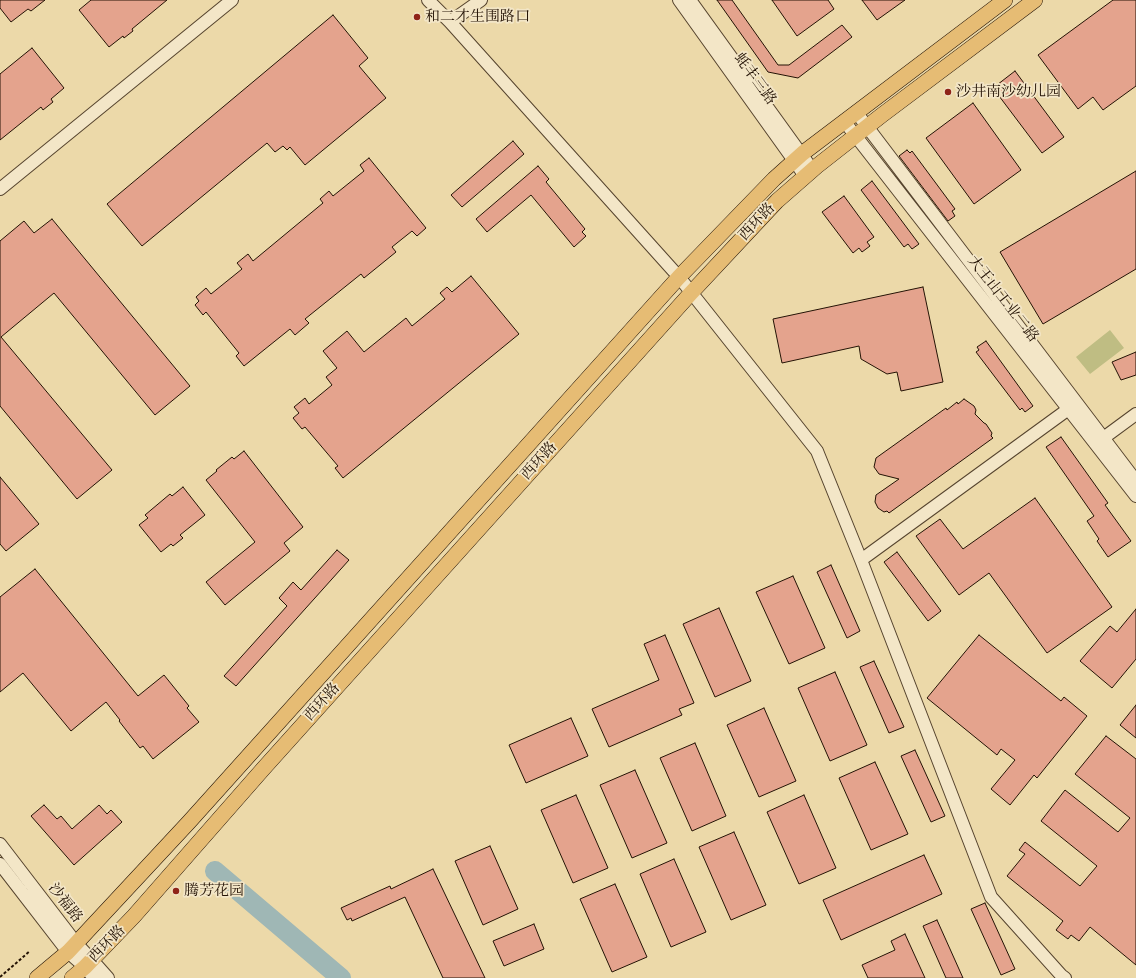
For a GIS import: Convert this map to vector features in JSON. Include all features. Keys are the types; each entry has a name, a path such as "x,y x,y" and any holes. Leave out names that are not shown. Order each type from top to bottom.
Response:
{"main road":[{"name":"西环路","path":"37,978 72,948 189,822 679,277 774,179 798,157 1005,0"},
{"name":"西环路","path":"72,978 90,968 263,769 691,293 777,201 861,131 1025,3"}],"street":[{"path":"0,189 232,0"},
{"path":"428,0 450,22 679,277 817,451 861,560 991,897 1062,977"},
{"path":"450,22 481,0"},
{"name":"蚝丰三路","path":"679,0 798,157"},
{"name":"蚝丰三路","path":"690,0 809,173"},
{"name":"大王山工业二路","path":"850,117 1100,441 1136,481"},
{"path":"861,560 1073,406"},
{"path":"1100,441 1136,414"},
{"name":"大王山工业二路","path":"1100,441 1136,496"},
{"name":"沙福路","path":"0,844 72,948"},
{"name":"沙福路","path":"0,864 90,968 108,978"}],"path":[{"path":"0,977 30,951"}],"shaded area":[{"path":"1110,330 1124,348 1090,374 1076,357"}],"building":[{"path":"0,0 45,0 31,11 28,9 11,22 0,8"},
{"path":"91,0 167,0 132,29 133,31 124,38 123,36 109,47 79,10"},
{"path":"717,0 732,0 778,65 789,65 842,25 852,37 798,78 768,72"},
{"path":"772,0 828,0 834,9 797,36"},
{"path":"862,0 905,0 877,20"},
{"path":"1113,0 1136,0 1136,86 1103,110 1093,97 1078,109 1038,55"},
{"path":"333,15 368,58 359,66 386,98 305,165 290,147 287,150 283,146 275,152 267,143 142,246 107,204"},
{"path":"32,48 64,88 51,99 53,102 43,110 41,107 0,140 0,74"},
{"path":"1015,71 1064,137 1042,153 993,88"},
{"path":"973,103 1021,170 974,204 926,138"},
{"path":"513,141 524,154 462,207 451,195"},
{"path":"907,150 910,153 912,151 955,209 952,211 955,216 948,221 899,156"},
{"path":"369,158 426,228 417,236 412,231 392,247 396,252 364,278 361,274 305,319 309,323 295,335 290,329 244,366 236,356 239,353 206,312 203,315 195,305 199,301 196,297 206,288 211,294 242,269 237,263 248,254 253,261 323,203 320,199 329,191 333,196 364,171 360,165"},
{"path":"538,166 549,179 546,182 585,229 582,232 586,236 574,247 531,195 487,232 476,219"},
{"path":"1136,171 1136,269 1043,324 1000,252"},
{"path":"872,181 919,244 912,249 908,244 904,247 861,190"},
{"path":"844,196 874,237 867,242 870,246 862,252 859,248 853,253 822,212"},
{"path":"52,219 190,386 155,415 54,293 1,337 112,470 77,499 0,406 0,241 24,221 34,233"},
{"path":"471,276 519,334 343,478 335,468 338,466 305,427 302,429 293,418 299,413 294,407 305,398 309,404 332,385 326,377 337,368 323,351 347,331 364,352 406,318 412,326 445,299 440,293 447,287 452,292"},
{"path":"923,287 943,382 901,391 897,372 887,374 861,359 859,346 782,363 773,319"},
{"path":"986,341 1033,406 1025,412 1022,408 1020,410 976,352 979,350 977,347"},
{"path":"1136,352 1136,375 1121,380 1112,362"},
{"path":"964,399 974,406 976,410 975,414 986,424 992,433 991,436 993,438 889,513 878,508 875,502 876,495 899,479 879,474 874,467 876,458 946,408 947,410 957,402 958,404"},
{"path":"1061,437 1108,503 1105,505 1131,541 1108,557 1097,541 1099,539 1087,521 1094,516 1046,447"},
{"path":"244,451 303,527 284,543 290,551 225,605 206,582 255,542 206,480 232,457 234,459"},
{"path":"0,477 39,524 6,551 0,544"},
{"path":"183,487 205,515 180,535 183,538 173,546 171,544 161,552 139,525 148,518 145,515 170,494 172,496"},
{"path":"1035,498 1112,607 1047,653 989,573 959,595 916,536 940,519 963,549"},
{"path":"337,550 349,560 236,686 224,676 287,606 279,598 293,582 301,590"},
{"path":"897,552 941,611 928,621 884,562"},
{"path":"831,565 860,631 847,638 817,572"},
{"path":"35,569 138,696 164,675 189,706 187,708 199,722 153,759 143,746 140,748 106,702 71,731 23,673 0,692 0,597"},
{"path":"793,576 825,648 789,664 756,592"},
{"path":"719,608 751,681 715,697 683,624"},
{"path":"1136,609 1136,659 1112,688 1080,661 1110,626 1117,632"},
{"path":"665,635 694,703 679,709 682,715 609,747 592,709 659,680 644,644"},
{"path":"979,635 1061,701 1064,697 1087,716 1037,778 1034,775 1010,805 991,789 1015,760 1001,749 997,755 927,698"},
{"path":"874,661 904,727 889,733 860,667"},
{"path":"835,672 867,745 830,761 798,688"},
{"path":"1136,705 1136,738 1120,725"},
{"path":"764,708 796,781 759,797 727,725"},
{"path":"571,718 588,756 526,783 509,745"},
{"path":"1106,736 1136,759 1136,965 1090,927 1079,941 1071,935 1068,939 1056,930 1063,921 1007,876 1025,854 1019,850 1025,842 1080,886 1097,866 1041,821 1065,790 1118,832 1130,818 1075,774"},
{"path":"695,743 726,816 692,831 660,758"},
{"path":"915,750 945,816 931,822 901,756"},
{"path":"875,762 908,834 871,850 839,778"},
{"path":"635,770 667,843 632,858 600,785"},
{"path":"576,795 608,868 573,883 541,810"},
{"path":"804,795 836,868 799,884 767,812"},
{"path":"44,805 57,819 61,816 72,829 99,805 107,814 111,810 122,822 74,865 31,816"},
{"path":"734,832 766,905 731,920 699,847"},
{"path":"490,846 518,909 483,925 455,861"},
{"path":"924,855 942,894 841,940 823,900"},
{"path":"674,859 706,932 671,947 640,874"},
{"path":"433,869 485,978 443,978 405,897 352,921 351,918 347,920 341,908 390,886 391,889"},
{"path":"615,884 647,957 612,972 580,899"},
{"path":"985,903 1015,969 1001,975 971,909"},
{"path":"937,920 963,978 946,978 923,926"},
{"path":"534,924 544,949 504,966 493,941"},
{"path":"905,934 925,978 868,978 862,965 895,950 891,941"}],"waterway":[{"path":"215,871 341,978"}],"place":[{"name":"和二才生围路口","path":"417,17"},
{"name":"沙井南沙幼儿园","path":"948,92"},
{"name":"腾芳花园","path":"176,891"}]}
